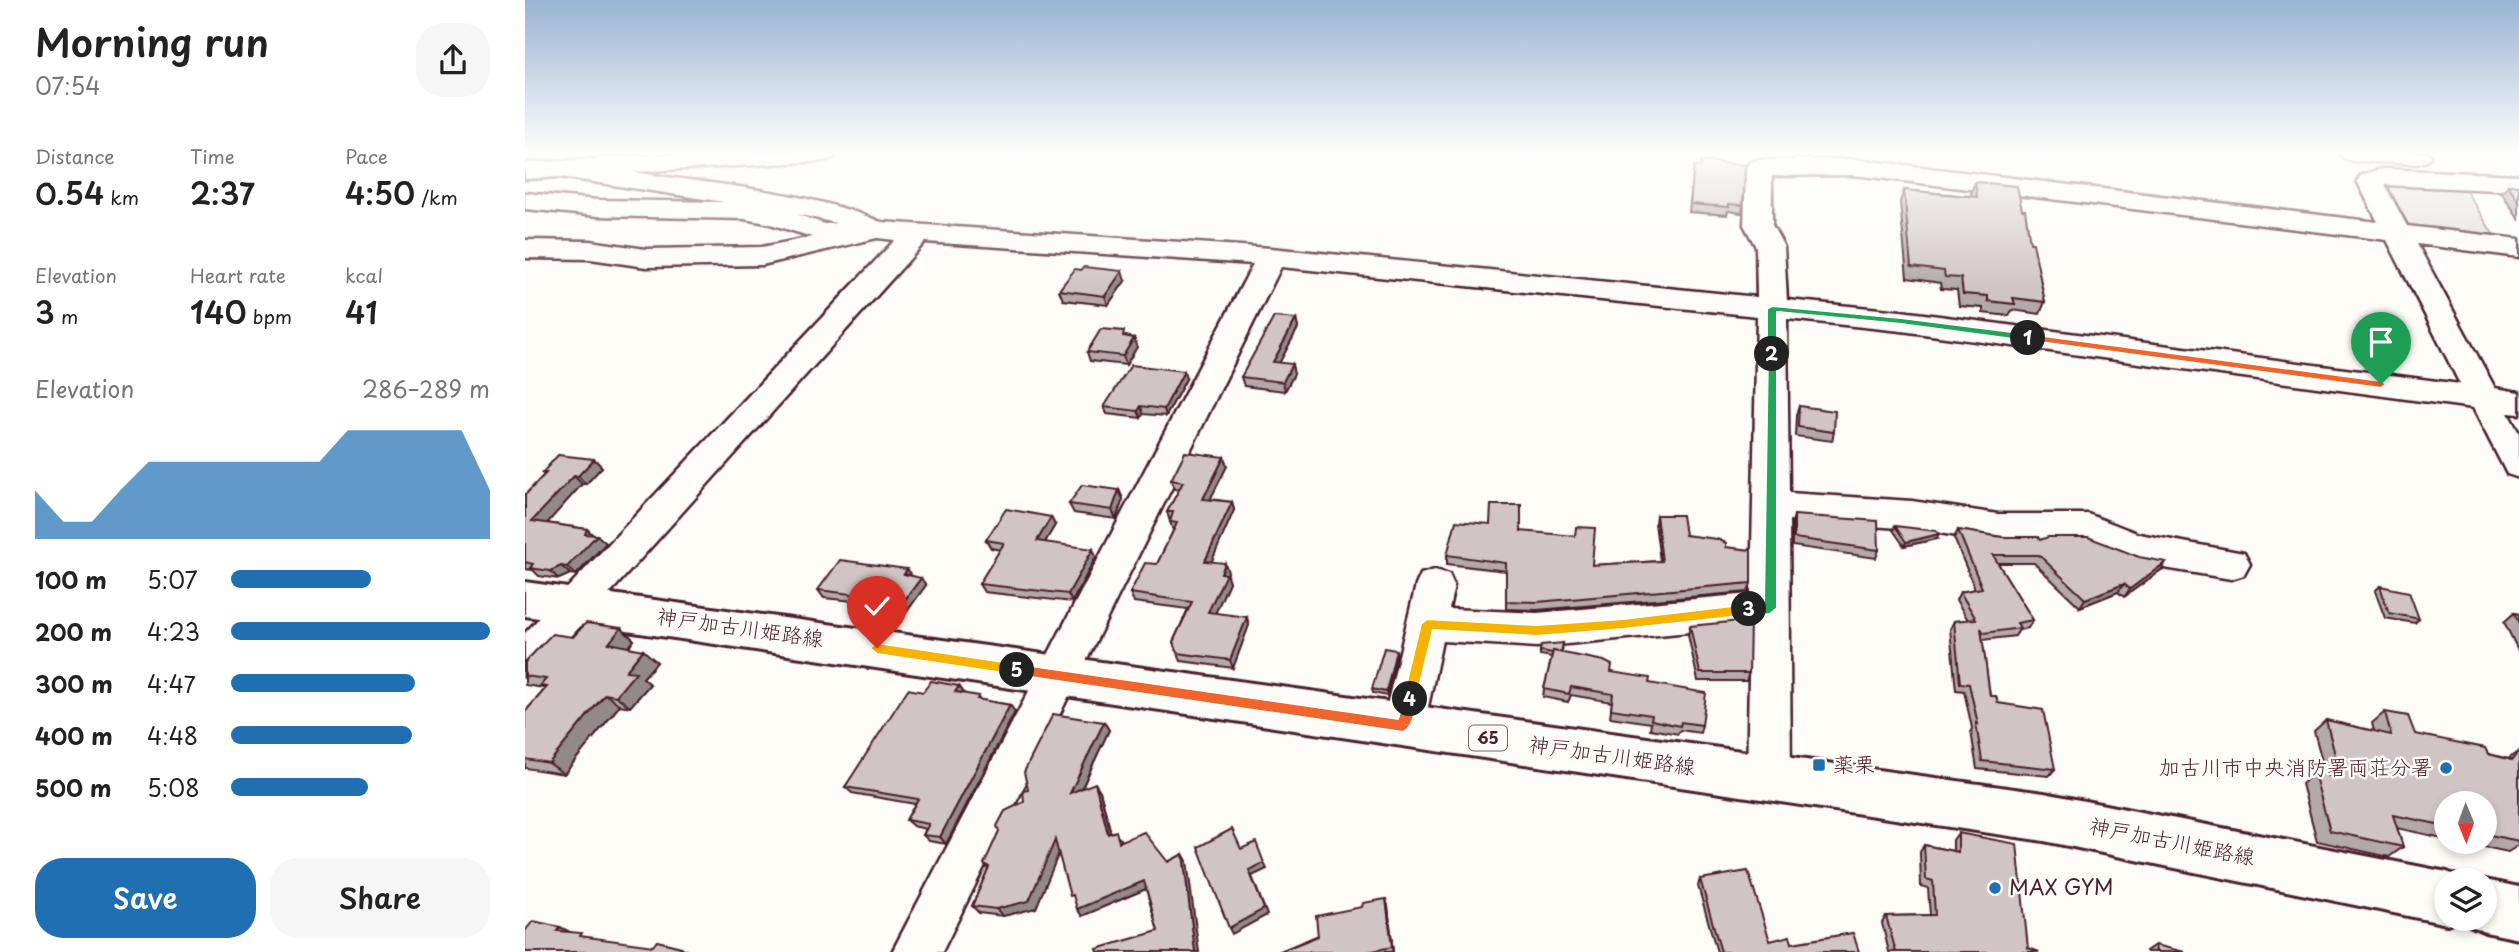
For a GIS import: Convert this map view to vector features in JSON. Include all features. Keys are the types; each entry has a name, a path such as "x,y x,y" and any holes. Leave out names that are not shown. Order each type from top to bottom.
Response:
{"main road":[{"name":"神戸加古川姫路線","path":"525,598 2044,817 2434,895"},
{"path":"2497,908 2519,913"}],"street":[{"path":"744,197 844,216 876,230"},
{"path":"1758,197 1758,225 1770,247 1772,309 1769,779"},
{"path":"2103,197 2519,248"},
{"path":"2378,197 2519,465"},
{"path":"525,201 598,208 744,211 771,215 823,232 919,231 1271,257 1901,321 2519,403"},
{"path":"525,249 590,250 646,258 762,256 876,230"},
{"path":"525,660 919,231"},
{"path":"916,952 1271,257"},
{"path":"1771,505 1912,515 1998,528 2088,528 2134,548 2231,564"},
{"path":"1403,726 1435,585"},
{"path":"1427,624 1537,630 1770,608"}],"shaded area":[{"path":"2388,197 2470,197 2498,242 2402,230"}],"building":[{"path":"1691,197 1743,197 1743,205 1729,204 1729,207 1690,204"},
{"path":"1905,197 2019,197 2022,210 2025,210 2030,243 2033,243 2045,302 2013,298 2015,304 1988,301 1988,296 1963,294 1961,278 1945,277 1944,271 1911,267"},
{"path":"1084,267 1122,271 1105,296 1059,290 1075,269 1081,270"},
{"path":"1274,317 1296,319 1273,362 1292,364 1283,382 1241,377"},
{"path":"1101,329 1124,331 1123,336 1134,338 1123,356 1087,352"},
{"path":"1131,365 1184,371 1164,409 1141,406 1138,411 1104,407"},
{"path":"1799,406 1835,411 1834,432 1798,427"},
{"path":"1185,452 1224,457 1203,499 1232,502 1205,561 1225,563 1221,573 1226,574 1208,612 1247,617 1230,660 1178,653 1173,642 1192,602 1130,593 1145,563 1157,564 1177,523 1170,522 1173,512 1167,512 1183,482 1171,480"},
{"path":"558,455 594,459 578,476 574,476 532,521 587,529 585,534 597,535 567,567 561,566 550,571 530,568 533,564 525,562 525,495 546,473 542,473"},
{"path":"1082,485 1119,490 1112,510 1069,504"},
{"path":"1491,505 1521,505 1521,531 1575,536 1576,527 1595,528 1592,565 1662,561 1656,515 1682,515 1685,535 1717,539 1726,543 1726,547 1751,550 1751,583 1537,602 1506,601 1506,563 1447,555 1456,521 1490,524"},
{"path":"1006,509 1051,517 1037,541 1093,549 1068,594 979,584 1004,543 986,540"},
{"path":"1794,515 1878,521 1879,550 1794,538"},
{"path":"1895,526 1936,531 1939,534 1906,542"},
{"path":"1958,530 2002,537 2038,537 2040,540 2048,537 2088,537 2139,557 2166,562 2130,589 2124,584 2085,599 2039,555 1993,555 2033,620 2017,623 2020,628 1984,633 1981,628 1990,696 1996,696 1998,703 2043,710 2055,769 1982,761 1976,723 1978,724 1969,684 1960,683 1954,621 1976,619 1960,592 1982,588"},
{"path":"840,560 907,569 904,574 921,578 889,621 854,614 868,596 818,590"},
{"path":"2380,586 2409,592 2419,619 2389,613"},
{"path":"1750,620 1749,673 1700,673 1690,626"},
{"path":"586,623 621,628 609,643 643,650 626,671 636,672 616,696 605,694 549,763 525,759 525,712 547,687 540,686 546,679 525,676 525,662 552,634 573,637"},
{"path":"1563,643 1561,653 1540,651 1541,645"},
{"path":"1384,648 1396,650 1386,692 1372,689"},
{"path":"1553,651 1604,661 1612,665 1611,672 1650,678 1649,683 1706,693 1702,725 1681,722 1680,726 1651,720 1652,715 1611,709 1613,694 1571,687 1569,694 1544,689"},
{"path":"931,681 959,686 955,692 979,696 977,699 1010,705 940,837 923,835 929,824 906,820 918,799 845,787 908,689 923,692"},
{"path":"2385,712 2408,716 2415,734 2485,748 2488,754 2512,760 2519,751 2519,841 2497,836 2497,791 2434,791 2434,823 2393,815 2403,847 2330,831 2314,773 2341,778 2326,720 2391,735"},
{"path":"1053,714 1104,722 1070,793 1095,783 1108,834 1116,831 1119,842 1144,832 1168,862 1183,854 1195,952 1098,952 1097,949 1158,931 1144,881 1077,909 1073,895 1070,896 1055,840 1029,901 996,909 972,906 989,867 984,864 999,831 997,826 1005,811 1024,802 1023,791 1028,790 1024,772"},
{"path":"1232,829 1241,849 1256,842 1264,863 1249,870 1264,909 1229,928 1198,847"},
{"path":"1958,833 2017,844 2028,948 2039,952 1896,952 1886,916 1935,915 1933,881 1926,879 1924,845 1958,852"},
{"path":"1748,871 1770,941 1790,936 1792,943 1853,933 1859,952 1721,952 1700,879"},
{"path":"1386,899 1392,947 1367,952 1278,952 1318,936 1316,916 1362,907 1363,903"},
{"path":"533,921 560,927 557,931 582,933 580,936 653,946 657,941 681,947 678,952 525,952 525,931"},
{"path":"2155,945 2185,952 2156,952"}],"place":[{"name":"薬栗","path":"1819,765"},
{"name":"加古川市中央消防署両荘分署","path":"2446,768"},
{"name":"MAX GYM","path":"1995,888"}],"route":[{"path":"877,648 1403,726 1427,624 1537,630 1623,624 1770,608 1772,309 1901,321 2381,384"}]}
